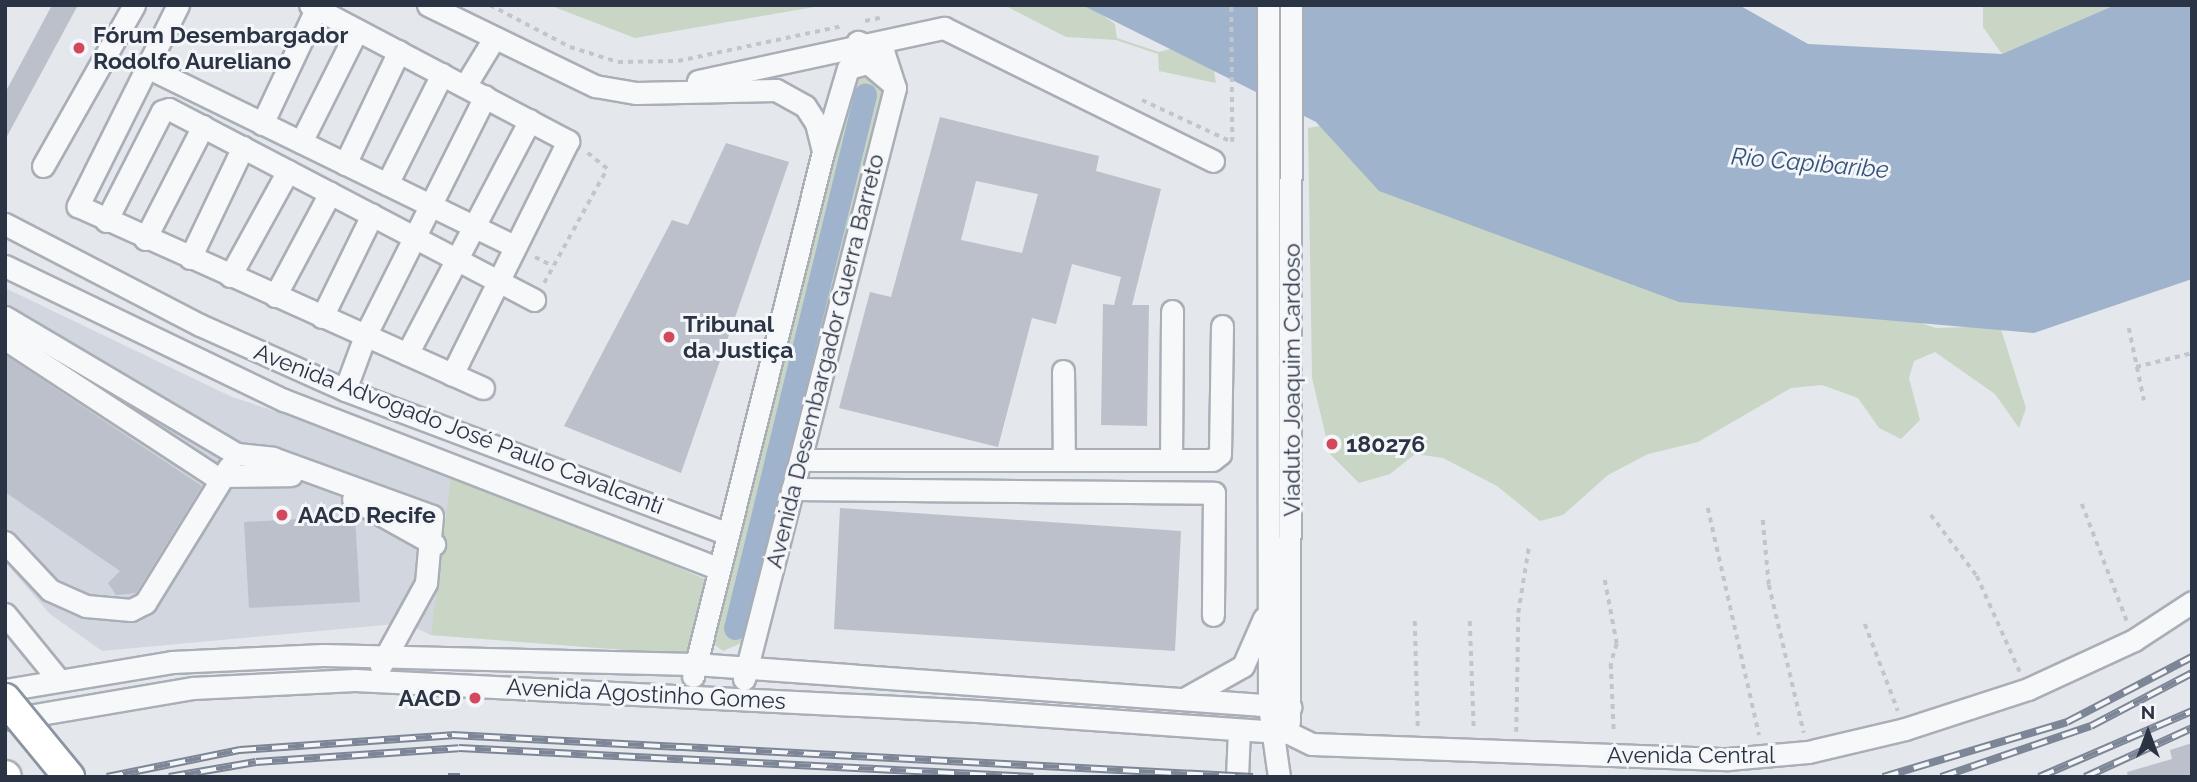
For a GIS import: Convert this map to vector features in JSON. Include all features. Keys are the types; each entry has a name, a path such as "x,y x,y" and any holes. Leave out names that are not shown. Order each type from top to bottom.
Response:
{"highway":[{"path":"5,699 69,777"}],"street":[{"path":"43,166 134,5"},
{"path":"178,5 77,200 106,221 483,388"},
{"path":"428,5 493,40 595,86 655,92 776,90 805,106 823,152"},
{"name":"Viaduto Joaquim Cardoso","path":"1268,5 1282,531 1270,575 1280,707"},
{"name":"Viaduto Joaquim Cardoso","path":"1280,733 1291,5"},
{"path":"262,124 313,7 565,138 567,147 514,246 452,375"},
{"path":"301,142 357,30"},
{"path":"655,92 858,42 921,30 967,35 1213,161"},
{"path":"465,86 493,40"},
{"path":"858,42 884,54 895,88"},
{"path":"345,164 399,51"},
{"path":"691,695 695,664 727,534 823,152 848,68 868,63 879,68 895,88"},
{"path":"145,66 514,246"},
{"path":"387,184 442,74"},
{"name":"Avenida Desembargador Guerra Barreto","path":"739,698 895,88"},
{"path":"345,390 365,336 485,96"},
{"path":"106,221 162,111 169,108 534,300"},
{"path":"407,354 471,225 530,120"},
{"path":"145,239 203,126"},
{"path":"190,258 243,147"},
{"path":"230,276 288,171"},
{"path":"275,296 330,193"},
{"path":"322,317 372,215"},
{"name":"Avenida Advogado José Paulo Cavalcanti","path":"5,224 200,325 345,390 727,534"},
{"name":"Avenida Advogado José Paulo Cavalcanti","path":"5,266 285,400 719,569"},
{"path":"1171,460 1172,311"},
{"path":"5,317 20,340 114,411 223,478 287,474 390,517 434,544"},
{"path":"800,460 1212,460 1220,454 1222,326"},
{"path":"20,340 130,389 237,454 273,458 427,512 435,522 434,544 418,601 381,656 380,681"},
{"path":"1063,371 1064,460"},
{"path":"114,411 130,389"},
{"path":"186,457 200,433"},
{"path":"5,542 50,590 86,606 131,610 145,603 237,454"},
{"path":"792,489 1214,493 1213,615"},
{"path":"1183,699 1233,676 1253,652 1270,575"},
{"name":"Avenida Central","path":"1280,733 1312,744 1616,757 1763,757 1808,752 1905,729 2028,689 2134,640 2192,603"},
{"path":"5,614 58,679"},
{"name":"Avenida Agostinho Gomes","path":"5,690 172,662 381,656 695,664 1280,707"},
{"name":"Avenida Agostinho Gomes","path":"5,721 193,688 380,681 691,695 1280,733"},
{"path":"1237,777 1239,730"},
{"path":"1279,777 1280,733"}],"path":[{"path":"1131,95 1232,142 1231,5"},
{"path":"534,300 607,169 603,161"},
{"path":"2129,328 2144,400"},
{"path":"2136,368 2192,353"},
{"path":"2082,504 2134,640"},
{"path":"1707,508 1763,757"},
{"path":"1931,514 1977,576 2028,689"},
{"path":"1763,520 1769,585 1808,752"},
{"path":"1516,751 1518,613 1530,545"},
{"path":"1605,580 1617,644 1611,664 1616,757"},
{"path":"1415,621 1418,747"},
{"path":"1470,621 1474,750"},
{"path":"1865,624 1905,729"}],"shaded area":[{"name":"AACD Recife","path":"5,288 232,397 452,469 692,655 431,635 406,623 102,651 50,614 5,562"}],"green space":[{"path":"549,5 826,5 635,38"},
{"path":"1004,5 1088,5 1115,24 1117,38 1159,52 1178,47 1213,65 1216,83 1159,71 1158,54 1116,40 1066,37"},
{"path":"1983,5 2115,5 2002,54 1983,27"},
{"path":"865,72 887,90 748,640 723,651 708,640 846,85"},
{"path":"1326,125 1936,328 2000,326 2026,408 2019,428 1995,394 1935,352 1914,361 1909,378 1920,420 1901,439 1879,428 1858,398 1822,385 1791,388 1698,442 1648,454 1608,475 1563,515 1540,521 1497,486 1443,458 1415,454 1390,474 1359,483 1330,454 1312,378 1308,128"},
{"path":"452,469 707,580 692,655 431,635"}],"water":[{"name":"Rio Capibaribe","path":"1082,5 1739,5 1808,44 2002,54 2115,5 2192,5 2192,279 2034,333 1679,302 1379,191 1316,122"}],"building":[{"path":"52,5 78,5 5,140 5,93"},
{"path":"940,117 1099,156 1096,171 1161,189 1132,305 1149,305 1147,426 1101,425 1103,304 1114,305 1121,277 1072,264 1056,324 1032,318 998,447 839,408 870,292 891,297","holes":["976,181 1038,194 1022,253 961,240"]},
{"name":"Tribunal da Justiça","path":"726,143 789,162 681,473 564,426 672,220 688,225"},
{"path":"5,355 202,486 136,593 116,595 108,583 120,571 5,492"},
{"path":"840,508 1181,531 1175,651 834,629"},
{"path":"355,516 360,602 249,608 244,522"},
{"path":"2192,743 2192,777 2128,777 2127,772 2172,759 2170,750"}],"waterway":[{"path":"735,628 865,95"}],"railway":[{"path":"1883,777 2067,722 2192,657"},
{"path":"1941,777 2091,726 2192,673"},
{"path":"2039,777 2192,711"},
{"path":"2085,777 2192,728"},
{"path":"107,777 240,750 452,735 1253,777"},
{"path":"169,777 256,762 459,748 1033,777"},
{"path":"448,777 460,777"}],"place":[{"name":"Fórum Desembargador Rodolfo Aureliano","path":"79,48"},
{"name":"Tribunal da Justiça","path":"669,337"},
{"name":"180276","path":"1332,444"},
{"name":"AACD Recife","path":"282,515"},
{"name":"AACD","path":"475,698"}]}
